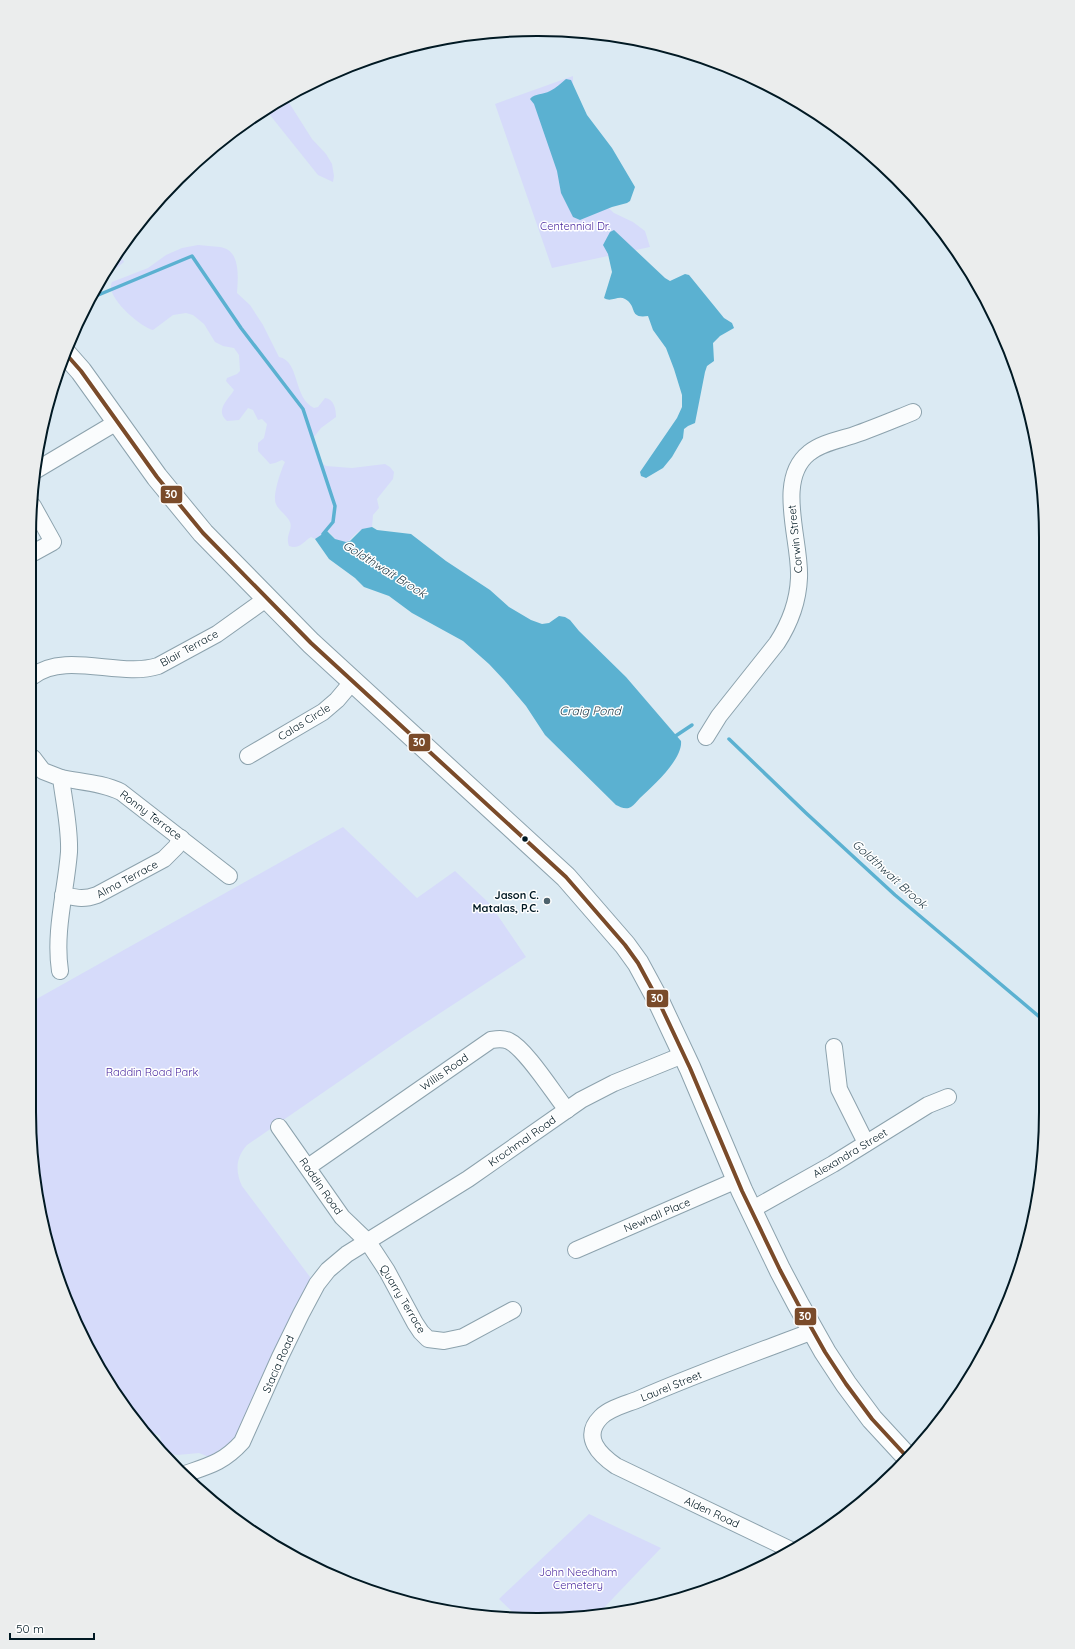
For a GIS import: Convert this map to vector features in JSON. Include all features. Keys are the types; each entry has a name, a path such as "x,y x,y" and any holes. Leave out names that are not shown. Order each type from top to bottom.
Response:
{"main road":[{"path":"70,358 81,371 172,497 203,533 266,599 311,643 566,876 614,931 638,963 658,1000 737,1180 780,1270 813,1331 846,1384 872,1419 904,1454"}],"street":[{"name":"Corwin Street","path":"706,738 719,716 778,643 794,610 798,596 800,558 791,495 793,480 802,459 818,447 913,412"},
{"path":"41,467 117,422"},
{"path":"36,551 53,542 37,513"},
{"name":"Blair Terrace","path":"36,674 46,669 71,666 126,670 148,669 158,666 217,634 266,599"},
{"name":"Calas Circle","path":"248,756 323,712 337,700 353,680"},
{"path":"36,762 43,770 61,778 69,840 58,946 60,971"},
{"name":"Ronny Terrace","path":"61,778 112,787 128,797 230,876"},
{"name":"Alma Terrace","path":"63,895 80,899 87,899 97,895 164,859 176,847 181,838"},
{"name":"Willis Road","path":"308,1167 491,1040 508,1040 518,1047 527,1056 567,1110"},
{"path":"834,1047 839,1089 866,1143"},
{"name":"Krochmal Road","path":"368,1242 468,1179 582,1100 614,1083 683,1055"},
{"name":"Alexandra Street","path":"752,1210 928,1105 948,1097"},
{"name":"Raddin Road","path":"279,1127 342,1217 368,1242"},
{"name":"Newhall Place","path":"576,1250 737,1180"},
{"name":"Quarry Terrace","path":"368,1242 387,1271 415,1323 428,1339 444,1341 463,1337 513,1310"},
{"name":"Stacia Road","path":"189,1472 223,1460 233,1453 242,1442 280,1357 317,1284 332,1266 347,1254 368,1242"},
{"name":"Laurel Street","path":"630,1473 616,1466 605,1458 594,1445 592,1435 600,1418 608,1412 661,1389 813,1331"},
{"name":"Alden Road","path":"630,1473 786,1547"}],"green space":[{"name":"Centennial Dr.","path":"573,76 573,100 601,201 614,213 633,222 645,231 650,247 552,268 495,104"},
{"path":"289,102 312,139 326,154 332,164 334,176 333,182 318,175 269,114"},
{"path":"198,245 220,247 227,249 232,253 238,272 237,293 250,305 263,325 279,357 286,360 290,365 294,372 299,389 307,403 314,408 318,407 325,398 331,400 335,408 336,417 321,428 314,437 322,463 326,466 352,468 385,464 394,472 393,479 377,499 379,508 373,515 372,527 359,531 348,541 341,542 336,540 327,531 315,539 311,537 296,547 289,546 288,539 291,525 287,517 277,506 275,500 281,471 285,462 282,460 270,464 258,451 258,443 264,438 267,424 262,419 258,420 253,410 248,408 239,420 227,421 223,417 222,409 234,390 226,381 227,378 237,374 240,371 239,355 234,348 223,346 215,342 204,324 193,315 186,313 173,315 153,330 147,328 132,317 118,303 113,295 111,288 112,282 148,268 166,255 182,248"},
{"path":"122,258 124,262 114,270"},
{"name":"Raddin Road Park","path":"343,827 417,898 455,871 490,904 526,957 405,1036 247,1145 243,1150 238,1164 238,1175 242,1186 313,1281 286,1325 239,1432 228,1444 209,1457 199,1453 172,1454 161,1443 160,1436 153,1433 140,1417 103,1362 74,1303 53,1241 40,1177 36,1112 36,999"},
{"name":"John Needham Cemetery","path":"589,1514 661,1548 603,1609 570,1612 513,1612 499,1599"}],"water":[{"path":"566,79 571,80 587,115 612,148 635,187 630,201 627,203 612,207 580,220 573,217 561,193 557,171 534,104 530,99 534,96 552,90"},
{"path":"614,230 670,281 685,274 689,275 724,318 732,323 734,328 720,336 713,343 714,361 707,366 705,372 695,423 684,429 683,438 672,457 663,468 646,478 641,476 640,472 677,418 682,407 682,395 666,348 653,330 648,316 638,316 635,314 629,302 625,299 620,298 609,300 604,298 612,272 608,254 603,245 610,232"},
{"name":"Craig Pond","path":"372,527 377,530 411,534 446,561 490,590 509,607 531,620 542,624 549,623 559,616 570,620 579,631 626,677 681,741 677,756 666,772 631,807 625,808 616,805 545,735 526,706 504,680 489,664 463,641 412,613 389,596 364,587 355,578 329,559 315,539 327,531 335,539 346,542 350,541 362,529"}],"waterway":[{"name":"Goldthwait Brook","path":"99,295 192,256 241,328 303,409 335,506 333,522 323,534 325,538"},
{"name":"Goldthwait Brook","path":"674,737 692,725"},
{"name":"Goldthwait Brook","path":"729,739 895,895 1039,1016"}],"transit line":[{"name":"30","path":"70,358 81,371 157,477 203,533 311,643 566,877 625,945 638,963 658,1000 690,1068 742,1191 798,1304 825,1352 846,1384 872,1419 904,1454"}],"place":[{"name":"Jason C. Matalas, P.C.","path":"547,901"}]}
